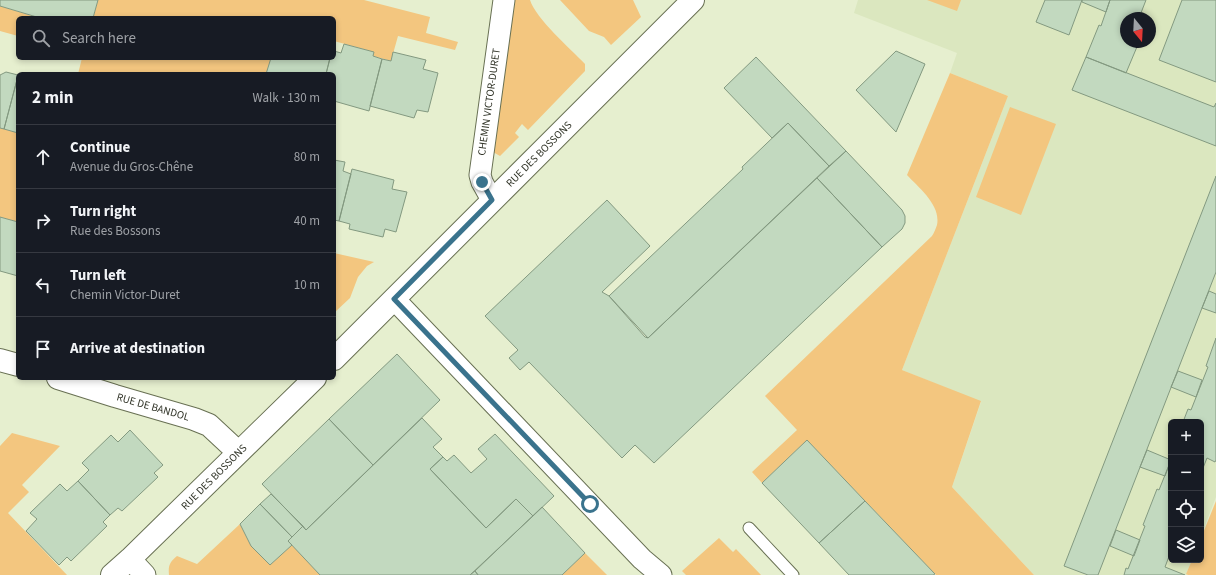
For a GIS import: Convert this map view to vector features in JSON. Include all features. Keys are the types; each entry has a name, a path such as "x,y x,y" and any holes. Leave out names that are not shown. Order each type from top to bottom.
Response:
{"street":[{"name":"CHEMIN VICTOR-DURET","path":"492,200 482,182 480,175 504,0"},
{"name":"RUE DES BOSSONS","path":"336,357 693,0"},
{"path":"394,299 642,559 661,575"},
{"path":"0,360 16,364"},
{"name":"RUE DE BANDOL","path":"64,380 194,418 208,426 238,452"},
{"name":"RUE DES BOSSONS","path":"112,575 238,452 272,422 313,380"},
{"path":"130,559 145,575"}],"lane":[{"path":"749,528 792,575"}],"shaded area":[{"path":"98,0 364,0 430,17 426,33 458,42 455,50 398,36 391,61 373,56 374,52 336,42 336,16 94,16"},
{"path":"515,0 530,0 533,8 539,16 585,64 585,71 528,130 522,124 515,133 519,137 500,156 493,152"},
{"path":"560,0 633,0 641,17 611,45 604,37 589,31"},
{"path":"858,0 1216,0 1216,497 1204,528 1204,419 1168,419 1168,563 1191,563 1186,574 1188,575 1034,575 952,487 981,402 902,370 1008,96 950,73 957,53 854,13"},
{"path":"927,0 961,0 957,11"},
{"path":"0,6 33,16 16,16 16,35 0,31"},
{"path":"82,60 270,60 267,72 78,72"},
{"path":"950,73 1008,96 902,370 981,401 952,487 1034,575 936,575 807,440 762,483 752,472 797,430 765,396 932,236 937,225 936,211 928,197 907,175"},
{"path":"1010,107 1056,124 1021,215 976,197"},
{"path":"0,128 16,132 16,221 0,217"},
{"path":"336,253 374,262 367,266 358,277 350,298 336,311"},
{"path":"12,433 60,446 22,485 29,492 8,513 67,575 0,575 0,446"},
{"path":"1216,501 1216,575 1188,575 1186,574 1191,563 1204,563 1204,531"},
{"path":"240,524 251,546 270,565 292,545 320,575 169,575 170,564 177,556 197,564"},
{"path":"719,538 733,552 736,549 761,575 686,575 682,571"},
{"path":"585,553 607,575 562,575"}],"building":[{"path":"0,0 98,0 94,16 33,16 0,6"},
{"path":"1045,0 1082,0 1069,35 1036,22"},
{"path":"1082,0 1110,0 1106,12 1082,2"},
{"path":"1110,0 1146,0 1141,12 1120,12 1120,48 1136,48 1126,73 1086,57 1099,25 1101,26"},
{"path":"1182,0 1216,0 1216,82 1159,60"},
{"path":"344,44 374,52 373,56 382,59 369,111 336,102 336,72 326,72 330,60 336,60 336,52 341,53"},
{"path":"896,51 925,64 896,132 856,90"},
{"path":"393,52 426,60 423,69 438,73 428,112 417,110 414,118 370,106 382,59 391,61"},
{"path":"756,57 846,151 829,166 788,123 772,138 724,88"},
{"path":"1086,57 1214,107 1216,103 1216,146 1072,90"},
{"path":"270,60 330,60 326,72 267,72"},
{"path":"6,72 16,74 16,84 4,129 0,128 0,75"},
{"path":"16,84 16,132 4,129"},
{"path":"788,123 829,166 648,338 609,296 743,169 742,167"},
{"path":"846,151 902,210 905,216 905,223 902,229 882,247 817,178"},
{"path":"336,160 345,162 343,171 351,174 339,221 336,220"},
{"path":"352,169 394,180 392,189 407,192 396,232 385,229 383,237 349,229 350,224 339,221"},
{"path":"1216,176 1216,272 1098,575 1088,575 1064,566"},
{"path":"817,178 882,247 654,463 635,445 622,458 529,362 520,370 509,358 518,350 485,316 607,200 650,246 602,292 609,296 645,337 648,338"},
{"path":"0,217 16,221 16,275 0,271"},
{"path":"1209,291 1216,294 1216,313 1202,308"},
{"path":"1216,338 1216,460 1215,462 1207,458 1204,466 1204,419 1184,419 1188,409 1191,410 1208,367 1206,366"},
{"path":"397,354 440,400 373,465 329,419"},
{"path":"1178,371 1202,380 1196,397 1171,387"},
{"path":"422,418 442,439 433,447 443,457 430,469 486,528 516,499 533,516 470,575 320,575 288,541 303,526 306,530"},
{"path":"329,419 373,465 306,530 262,484"},
{"path":"130,430 163,465 154,473 158,477 122,511 118,508 110,515 78,481 89,470 82,463 111,435 118,442"},
{"path":"495,434 554,496 533,516 516,499 486,528 430,469 443,457 447,461 454,455 471,473 487,459 478,449"},
{"path":"807,440 865,501 819,543 762,483"},
{"path":"1147,450 1168,459 1168,468 1165,476 1140,467"},
{"path":"1168,468 1168,559 1165,567 1185,575 1124,575 1126,568 1128,569 1145,526 1143,525 1157,489 1159,490"},
{"path":"78,481 110,515 103,522 107,526 71,561 67,557 59,565 26,531 37,519 30,513 60,484 67,491"},
{"path":"271,494 303,526 292,537 260,504"},
{"path":"865,501 935,574 849,575 819,543"},
{"path":"260,504 292,537 288,541 292,545 270,565 251,546 240,524"},
{"path":"542,507 585,553 562,575 478,575 475,571"},
{"path":"1116,530 1140,540 1134,556 1110,546"},
{"path":"475,571 478,575 470,575"}],"route":[{"path":"482,182 492,200 394,299 590,504"}]}
